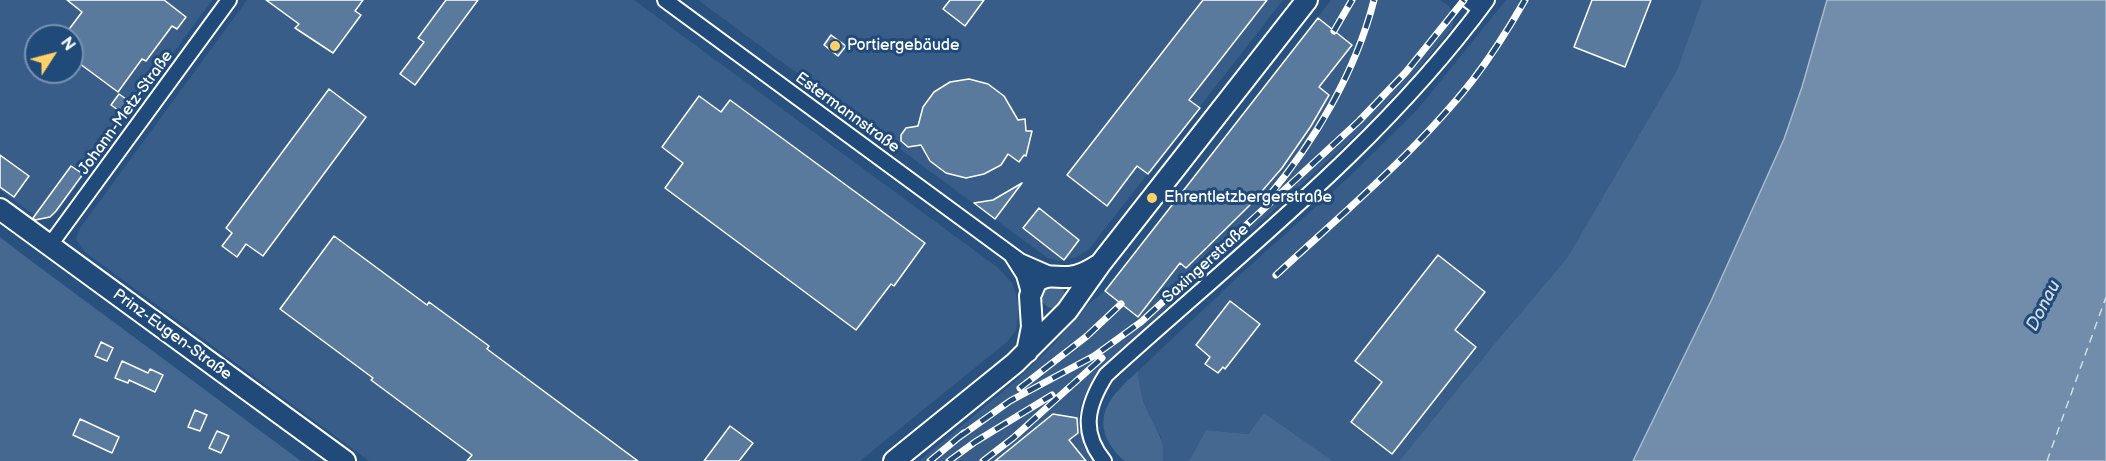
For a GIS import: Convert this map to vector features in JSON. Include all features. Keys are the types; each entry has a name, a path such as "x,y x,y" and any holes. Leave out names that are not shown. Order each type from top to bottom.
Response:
{"street":[{"name":"Johann-Metz-Straße","path":"50,245 229,0"},
{"name":"Estermannstraße","path":"665,0 1009,252 1030,266 1056,276"},
{"path":"894,461 1027,352 1069,309 1101,263 1307,0"},
{"path":"1468,0 1483,5"},
{"name":"Saxingerstraße","path":"1104,461 1092,440 1088,417 1094,396 1107,375 1357,149 1434,68 1483,5"},
{"name":"Prinz-Eugen-Straße","path":"0,209 345,461"},
{"name":"Estermannstraße","path":"1009,252 1024,275 1031,300"},
{"path":"1027,352 1032,327 1031,300 1036,282 1042,277 1081,274 1101,263"},
{"path":"1031,300 1035,310 1045,317 1057,317 1069,309 1072,290 1068,283 1056,276"}],"shaded area":[{"path":"0,0 212,0 55,215 44,219 37,217 0,190"},
{"path":"247,0 634,0 997,267 1012,283 1016,294 1019,308 1016,330 1008,341 860,461 369,461 85,252 76,239 80,228"},
{"path":"698,0 1283,0 1089,249 1077,257 1059,261 1048,258 1034,248"},
{"path":"1331,0 1440,0 1449,6 1453,27 1366,126 1099,369 1081,403 1079,416 1083,445 1093,461 919,461 1019,378 1054,344 1086,306 1105,291"},
{"path":"1506,0 1702,0 1677,70 1567,258 1399,461 1333,461 1264,413 1248,434 1206,430 1189,461 1163,461 1161,437 1146,409 1140,390 1138,371 1350,176 1418,109"},
{"path":"1702,0 1827,0 1802,87 1784,139 1711,301 1633,461 1399,461 1567,258 1677,70"},
{"path":"0,237 30,260 301,461 0,461"},
{"path":"1053,284 1061,288 1065,296 1061,304 1053,308 1045,304 1041,296 1045,288"},
{"path":"1138,371 1144,403 1163,446 1163,461 1125,461 1107,439 1104,428 1106,409 1116,393"},
{"path":"1264,413 1333,461 1189,461 1206,430 1248,434"}],"water":[{"name":"Donau","path":"1827,0 2106,0 2106,461 1633,461 1711,301 1784,139 1802,87"}],"building":[{"path":"67,0 164,0 186,17 177,29 172,26 146,61 142,59 118,92 84,67 84,24 73,24 82,12"},
{"path":"266,0 363,0 355,11 361,15 333,53 295,28 299,24"},
{"path":"446,0 478,0 415,85 400,74 424,42 418,38"},
{"path":"950,0 984,0 965,26 943,9"},
{"path":"1203,0 1267,0 1189,100 1200,108 1148,174 1137,166 1107,206 1067,175"},
{"path":"1592,0 1651,0 1625,67 1574,47"},
{"path":"1318,18 1352,45 1319,87 1329,95 1311,126 1282,168 1249,206 1186,268 1180,263 1138,317 1105,291"},
{"name":"Portiergebäude","path":"831,35 846,46 838,56 824,45"},
{"path":"969,79 988,84 1004,96 1018,120 1025,119 1026,131 1032,131 1026,156 1024,155 1019,162 1008,154 1001,165 984,174 966,178 946,173 930,161 921,145 908,147 901,141 901,135 906,128 918,126 923,107 934,92 950,82"},
{"path":"329,89 366,117 263,256 246,244 237,257 222,246 232,233 226,228"},
{"path":"119,94 133,104 125,115 111,105"},
{"path":"699,96 721,112 730,100 925,243 894,286 891,284 856,330 665,188 683,163 662,147"},
{"path":"0,155 29,176 14,197 0,187"},
{"path":"71,166 83,174 50,217 35,220 33,218"},
{"path":"1022,183 995,219 974,203 993,200"},
{"path":"1039,208 1079,240 1064,260 1023,228"},
{"path":"334,236 427,305 429,302 489,346 487,349 638,461 467,461 472,455 280,309"},
{"path":"1438,255 1485,292 1455,330 1476,347 1392,454 1351,422 1382,382 1355,361"},
{"path":"1230,301 1260,324 1225,369 1223,367 1218,373 1205,364 1210,357 1196,345"},
{"path":"101,342 113,348 107,361 95,356"},
{"path":"122,361 148,373 150,369 163,375 155,392 129,380 128,383 115,378"},
{"path":"195,410 207,415 200,431 188,427"},
{"path":"1053,414 1077,418 1078,433 1069,440 1086,461 995,461"},
{"path":"80,419 119,437 112,453 73,435"},
{"path":"730,426 753,443 739,461 704,461"},
{"path":"217,431 229,436 221,453 209,448"}],"ferry route":[{"path":"2047,461 2106,297"}],"railway":[{"path":"1334,31 1352,0"},
{"path":"1268,197 1302,153 1332,104 1356,53 1374,0"},
{"path":"958,438 1010,401 1094,356 1141,322 1359,121 1406,72 1464,0"},
{"path":"1276,275 1378,182 1427,133 1472,81 1525,0"},
{"path":"1020,388 1087,336 1121,304"},
{"path":"983,461 1013,438 1102,358"},
{"path":"949,461 975,442 1052,395"},
{"path":"930,461 964,433"}],"place":[{"name":"Portiergebäude","path":"835,46"},
{"name":"Ehrentletzbergerstraße","path":"1152,198"}]}
